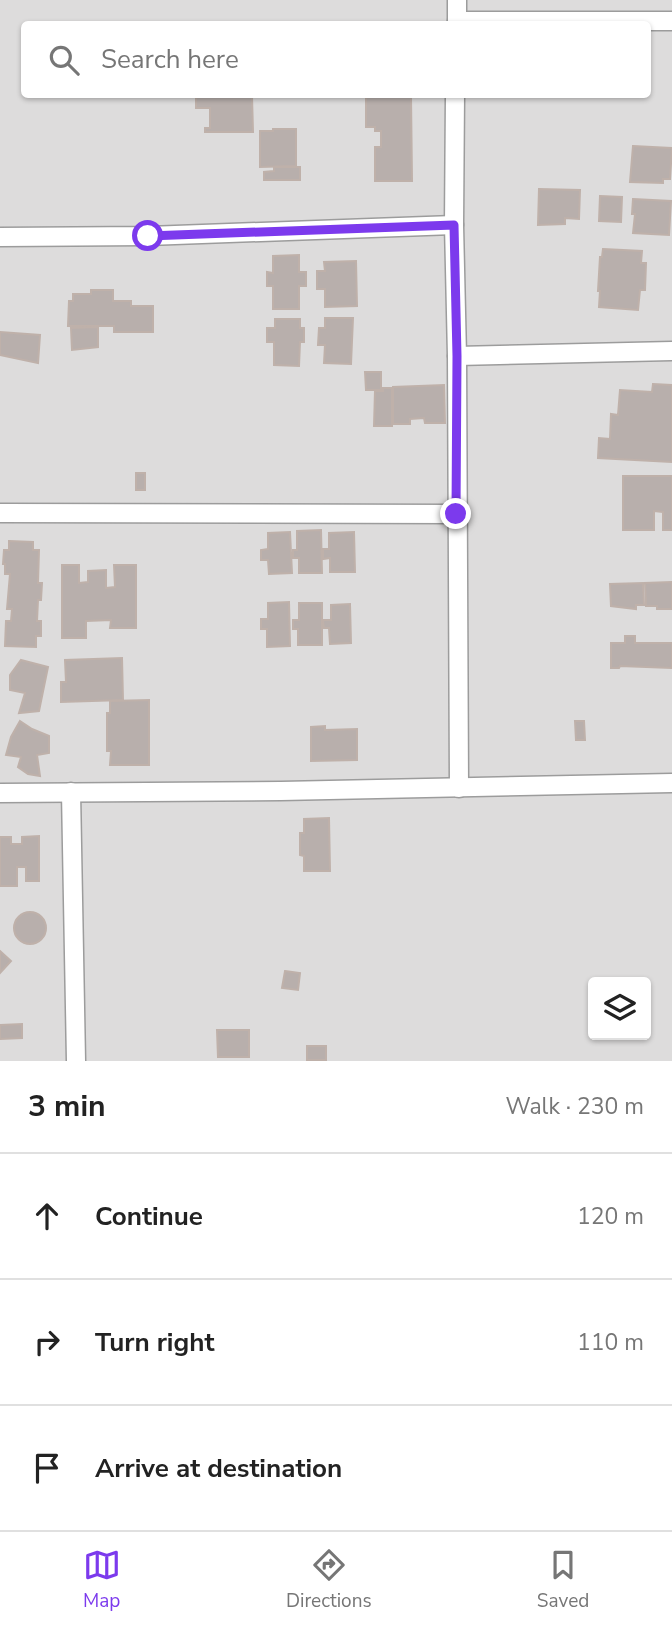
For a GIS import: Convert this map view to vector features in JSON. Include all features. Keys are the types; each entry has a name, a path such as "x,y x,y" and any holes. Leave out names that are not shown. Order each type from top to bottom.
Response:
{"street":[{"path":"457,0 457,21"},
{"path":"651,21 672,21"},
{"path":"455,98 459,789"},
{"path":"0,237 148,236 454,225"},
{"path":"457,356 672,351"},
{"path":"0,513 456,514"},
{"path":"0,793 459,789 672,783"},
{"path":"71,792 75,1061"}],"shaded area":[{"path":"0,0 672,0 672,1061 0,1061"}],"building":[{"path":"196,98 252,98 253,132 205,132 205,128 210,128 210,108 196,108"},
{"path":"366,98 411,98 412,181 375,181 375,147 381,147 381,131 375,131 375,127 366,127"},
{"path":"296,129 296,166 260,167 260,131"},
{"path":"633,146 672,148 670,179 663,179 663,183 630,182"},
{"path":"274,167 300,167 300,180 264,180 264,172 274,171"},
{"path":"539,189 580,190 579,219 565,218 565,224 538,225"},
{"path":"600,196 622,197 621,222 599,221"},
{"path":"633,199 671,201 669,235 633,233"},
{"path":"603,249 642,251 641,263 646,263 645,290 640,290 638,310 599,307 600,257"},
{"path":"299,255 299,272 306,272 306,286 299,286 299,309 273,309 273,286 267,286 267,272 273,273 273,256"},
{"path":"356,261 357,306 325,307 325,289 317,289 317,271 325,271 324,262"},
{"path":"91,290 113,290 113,301 131,301 131,306 153,306 153,332 114,332 114,326 68,326 69,301 73,301 73,294 91,294"},
{"path":"325,318 353,318 351,364 324,363 325,345 318,345 319,328 325,328"},
{"path":"275,319 300,319 300,328 304,328 304,342 300,342 299,366 274,365 274,342 267,342 267,328 275,328"},
{"path":"98,327 98,347 72,350 71,328"},
{"path":"0,332 40,335 38,363 0,355"},
{"path":"365,372 381,372 381,390 366,390"},
{"path":"653,384 672,385 672,462 598,458 599,438 610,439 611,414 618,415 620,390 652,392"},
{"path":"444,385 445,423 425,423 424,418 410,419 410,424 393,424 393,387"},
{"path":"383,388 392,388 392,426 374,426 375,391 383,391"},
{"path":"136,473 145,473 145,490 136,490"},
{"path":"623,476 672,476 672,530 663,530 663,512 654,511 654,530 623,530"},
{"path":"321,530 322,573 299,573 299,558 293,558 293,550 297,550 297,531"},
{"path":"290,532 292,573 269,574 268,560 261,560 261,550 268,549 268,533"},
{"path":"354,532 355,572 330,572 330,558 323,559 323,549 329,549 329,533"},
{"path":"9,541 33,542 33,550 39,550 38,583 42,583 37,621 41,621 41,636 36,636 36,647 5,646 6,621 11,621 12,609 7,609 10,574 5,574 3,564 4,550 9,550"},
{"path":"62,565 79,565 79,583 88,582 88,571 106,570 106,588 115,587 114,565 136,565 136,628 110,628 111,620 86,621 86,638 62,638"},
{"path":"672,582 672,609 646,606 645,583"},
{"path":"643,583 644,605 636,605 636,609 611,606 610,584"},
{"path":"289,602 290,646 267,647 267,629 261,629 261,619 268,619 268,603"},
{"path":"299,603 322,603 322,645 298,645 298,629 293,629 293,620 299,620"},
{"path":"350,604 351,643 330,644 329,628 324,628 323,620 331,620 331,605"},
{"path":"625,636 635,636 635,643 672,643 672,668 611,668 611,643 625,643"},
{"path":"122,658 123,700 61,702 61,682 66,682 65,660"},
{"path":"21,660 48,667 39,711 19,713 25,693 10,690 10,675"},
{"path":"149,700 149,765 110,765 111,751 107,751 107,713 110,713 110,701"},
{"path":"20,721 49,736 49,753 37,755 40,776 28,774 18,767 21,757 6,755 11,737"},
{"path":"575,721 584,721 585,740 576,740"},
{"path":"325,726 325,730 357,729 357,760 311,761 311,727"},
{"path":"329,818 330,871 304,871 304,856 300,855 300,833 304,833 304,819"},
{"path":"39,836 39,881 26,881 26,867 17,867 17,886 0,886 0,837 11,837 11,844 22,844 22,837"},
{"path":"30,912 41,917 46,928 41,939 30,944 19,939 14,928 19,917"},
{"path":"0,951 11,961 0,973"},
{"path":"285,971 300,973 298,990 282,988"},
{"path":"22,1024 22,1038 0,1039 0,1025"},
{"path":"217,1030 249,1030 249,1057 218,1057"},
{"path":"307,1046 326,1046 326,1060 307,1060"}],"route":[{"path":"148,236 454,225 456,514"}]}
